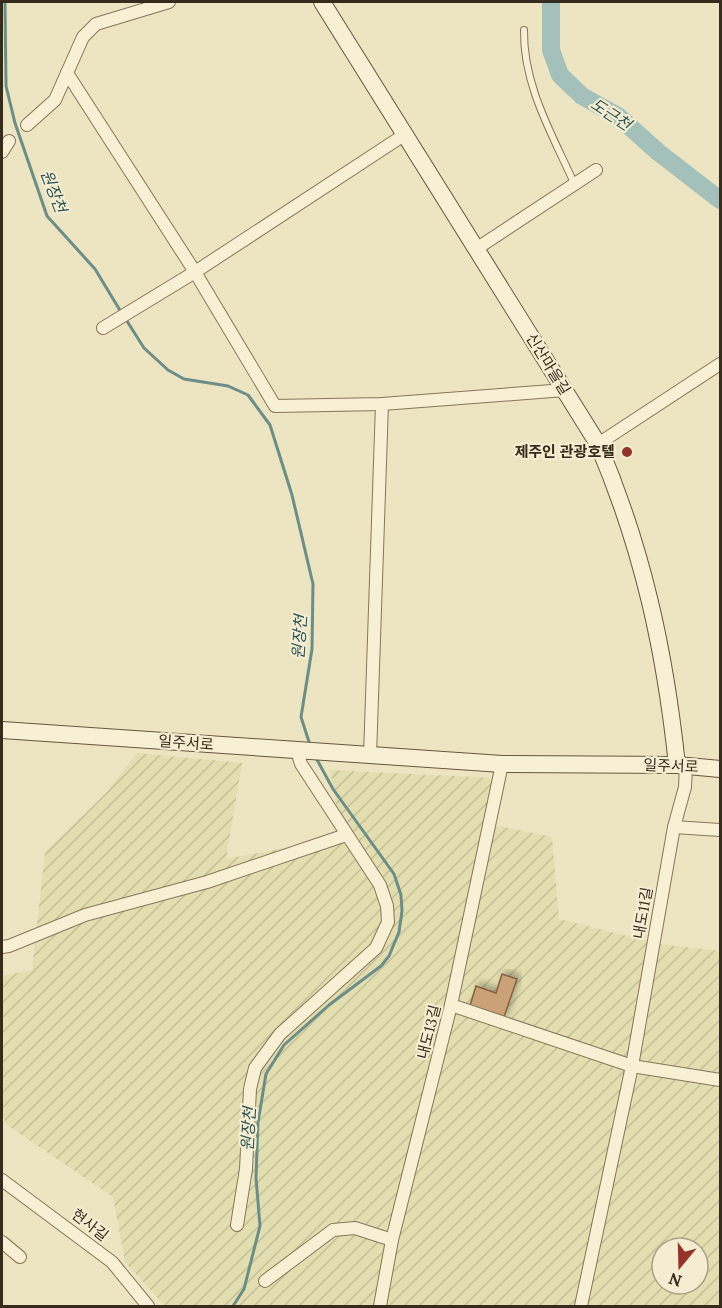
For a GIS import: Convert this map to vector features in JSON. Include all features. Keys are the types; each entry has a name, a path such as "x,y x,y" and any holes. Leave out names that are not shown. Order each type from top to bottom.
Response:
{"street":[{"path":"27,125 55,100 83,37 96,24 169,2"},
{"name":"신산마을길","path":"322,2 598,444 619,494 651,598 682,766"},
{"path":"67,73 195,272 275,405 382,405 565,390"},
{"path":"106,326 195,272 404,135"},
{"path":"2,152 9,141"},
{"path":"476,249 596,170"},
{"path":"598,444 720,364"},
{"path":"370,756 382,405"},
{"name":"일주서로","path":"2,730 502,764 682,766 720,769"},
{"path":"237,1225 246,1169 250,1089 255,1068 280,1034 376,948 388,922 387,906 380,885 301,764 308,752"},
{"name":"내도13길","path":"380,1306 392,1240 451,1005 502,764"},
{"name":"내도11길","path":"581,1306 632,1066 674,827 685,787 682,766"},
{"path":"674,827 720,830"},
{"path":"2,947 85,915 207,882 346,835"},
{"path":"451,1005 632,1066 720,1080"},
{"name":"현사길","path":"2,1180 112,1262 148,1306"},
{"path":"265,1281 333,1230 355,1228 392,1240"},
{"path":"2,1242 20,1257"}],"lane":[{"path":"524,30 523,55 528,79 574,183"}],"shaded area":[{"path":"137,753 242,763 226,859 342,837 330,770 494,778 490,824 552,837 559,919 659,944 720,951 720,1306 165,1306 125,1262 113,1197 7,1125 2,1115 2,976 32,970 45,852 106,793"}],"building":[{"path":"502,974 517,979 503,1020 469,1009 476,986 496,993"}],"waterway":[{"name":"원장천","path":"5,2 6,86 15,123 47,216 95,269 121,312"},
{"name":"도근천","path":"551,2 551,50 560,75 582,96 618,116 658,152 720,200"},
{"name":"원장천","path":"125,318 144,348 168,370 184,379 228,386 248,395 270,425 292,495 313,584 312,649 301,717 310,745"},
{"name":"원장천","path":"233,1306 244,1289 260,1226 256,1178 258,1122 266,1074 284,1045 329,1005 381,966 389,956 399,932 402,911 401,895 394,874 333,789 315,756"}],"place":[{"name":"제주인 관광호텔","path":"627,452"}]}
